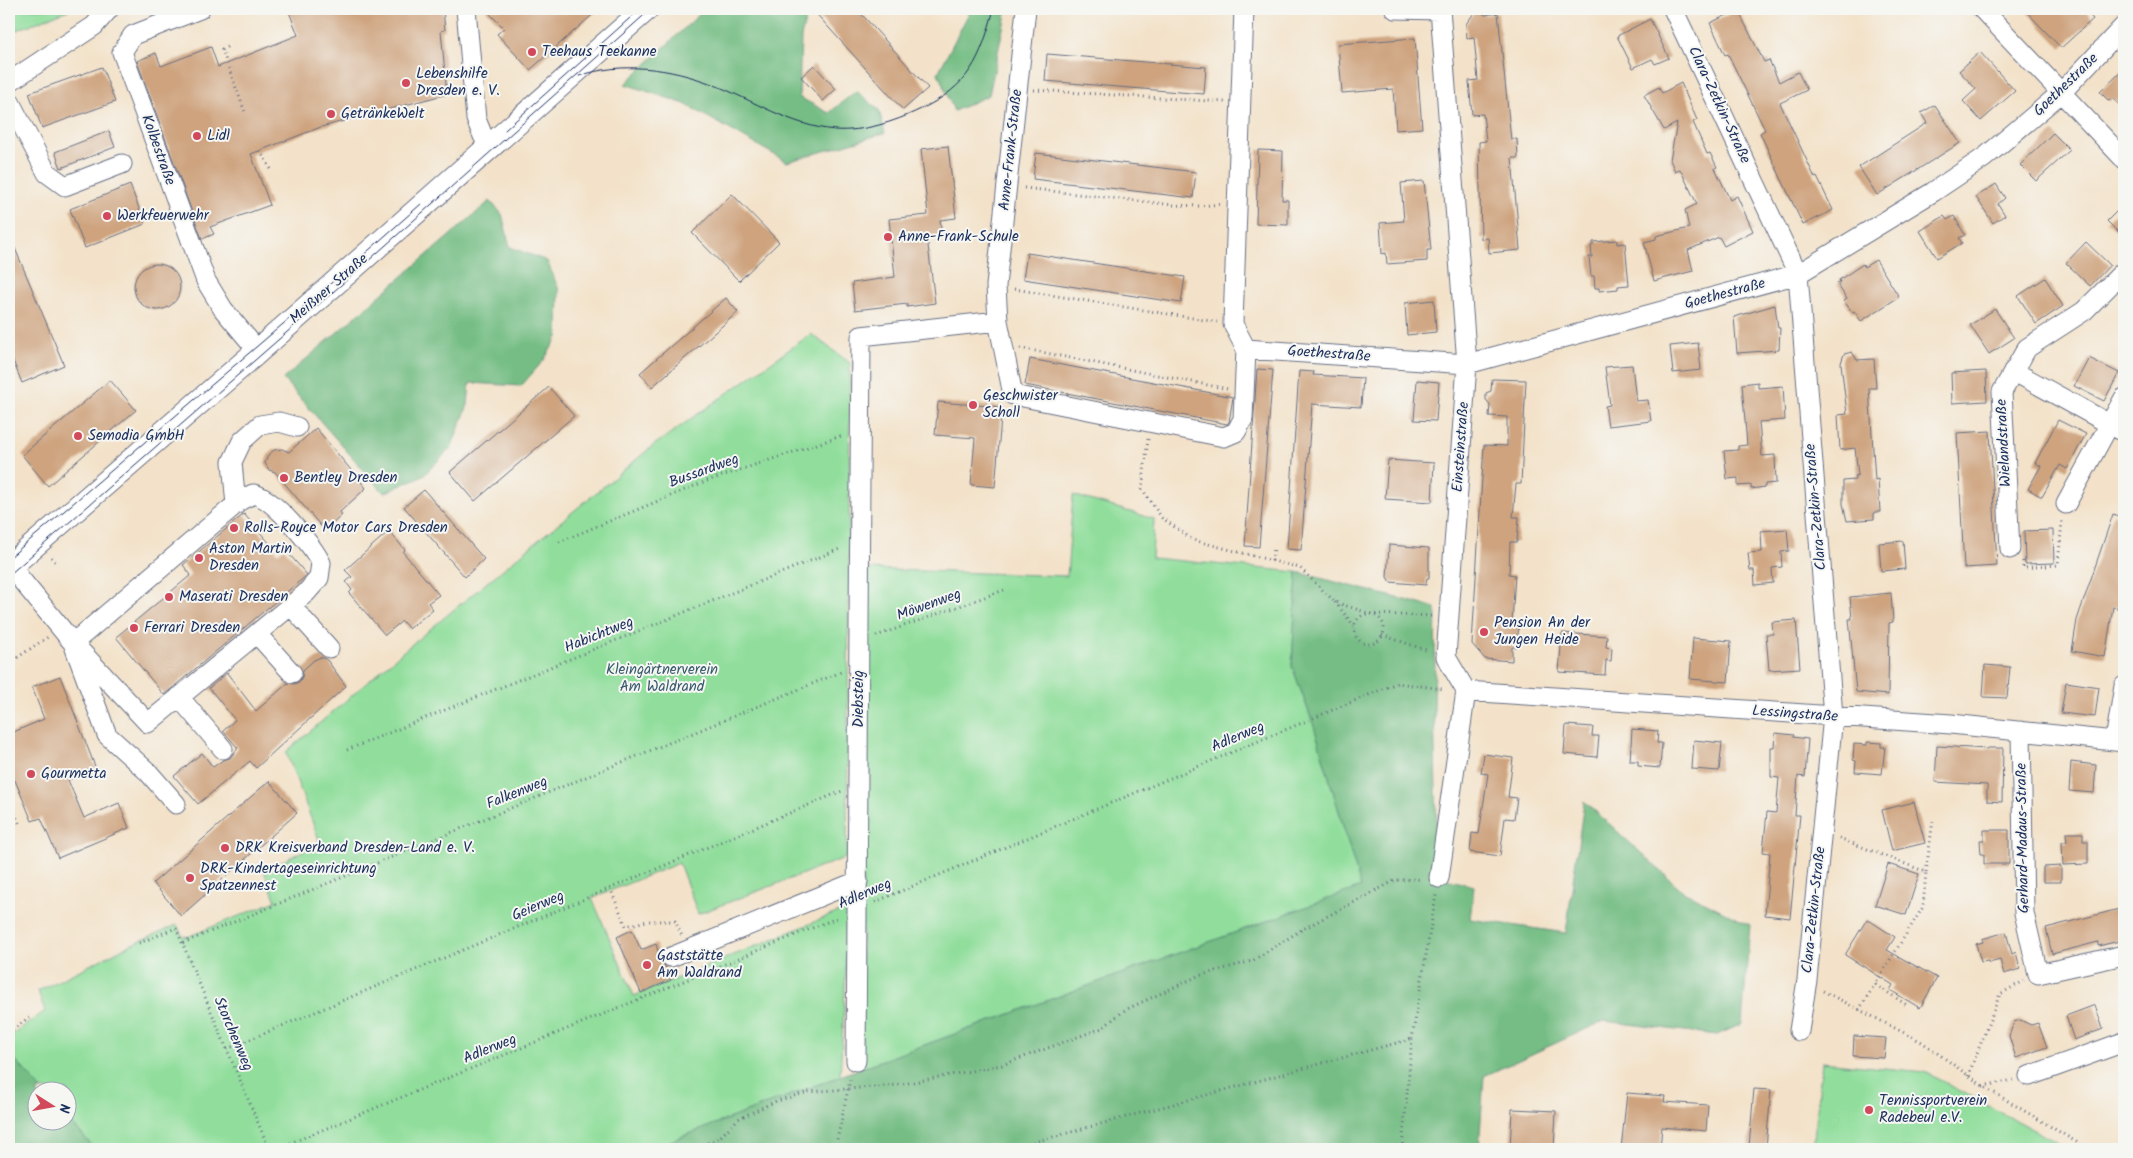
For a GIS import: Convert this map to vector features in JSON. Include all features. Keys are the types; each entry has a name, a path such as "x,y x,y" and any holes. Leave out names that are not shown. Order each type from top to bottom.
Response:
{"main road":[{"name":"Meißner Straße","path":"9,567 258,351 646,9"}],"street":[{"path":"9,82 94,26 109,9"},
{"name":"Kolbestraße","path":"200,9 133,35 122,52 206,281 224,309 258,351"},
{"path":"466,9 476,119 483,136 491,146"},
{"name":"Anne-Frank-Straße","path":"1026,9 996,286 998,321 1013,394 1224,437 1236,432 1243,419 1244,392"},
{"path":"1244,9 1233,324 1246,349 1244,392"},
{"path":"1395,9 1440,9"},
{"name":"Einsteinstraße","path":"1440,9 1467,364 1446,657"},
{"name":"Clara-Zetkin-Straße","path":"1673,9 1798,274 1833,716 1807,980 1799,1031"},
{"path":"1982,9 2124,159"},
{"name":"Goethestraße","path":"1246,349 1467,364 1798,274 1924,197 1985,157 2061,93 2124,26"},
{"path":"9,100 46,173 65,186 122,164"},
{"name":"Wielandstraße","path":"2010,549 2002,392 2027,348 2084,310 2124,271"},
{"name":"Diebsteig","path":"856,1061 862,336 998,321"},
{"path":"2013,371 2117,428"},
{"path":"2066,504 2117,428 2124,398"},
{"path":"236,504 232,462 242,440 260,424 280,422 297,427"},
{"path":"9,567 60,630 148,723 291,606 319,578 322,568 318,559 284,516 264,498 253,494 236,504 73,643"},
{"path":"291,606 329,648"},
{"path":"257,634 292,673"},
{"path":"73,643 107,735 148,772 176,804"},
{"path":"1439,878 1466,691 1446,657"},
{"path":"2120,742 2124,686"},
{"name":"Lessingstraße","path":"1466,691 1833,716 2021,731 2120,742"},
{"path":"179,698 223,749"},
{"name":"Gerhard-Madaus-Straße","path":"2021,731 2024,913 2038,974"},
{"path":"679,954 858,881"},
{"path":"2038,974 2124,955"},
{"path":"2029,1076 2124,1042"}],"path":[{"path":"227,47 222,50 245,112"},
{"path":"1017,88 1241,103"},
{"path":"260,150 271,169"},
{"path":"1007,186 1174,205 1199,206 1237,203"},
{"path":"996,286 1233,324"},
{"path":"1002,345 1244,392"},
{"path":"1150,422 1142,488 1162,518 1193,540 1300,568 1335,602 1354,626 1356,638 1362,643 1370,644 1377,641 1382,635 1384,627 1381,620 1371,614 1335,602"},
{"name":"Bussardweg","path":"559,542 704,482 860,429"},
{"path":"2010,549 2022,549 2023,568 2058,565 2064,507 2066,504"},
{"name":"Habichtweg","path":"347,750 859,541"},
{"path":"1272,561 1274,548"},
{"name":"Möwenweg","path":"859,642 1008,589"},
{"path":"1354,626 1360,617 1371,614 1449,618"},
{"path":"9,663 60,630"},
{"path":"1382,635 1446,657"},
{"name":"Falkenweg","path":"183,944 859,664"},
{"name":"Adlerweg","path":"276,1149 858,909 1397,683 1466,691"},
{"path":"9,715 13,723 9,725"},
{"name":"Geierweg","path":"227,1049 858,784"},
{"path":"9,800 19,823 9,827"},
{"path":"1858,1010 1923,907 1933,820"},
{"path":"1839,838 1926,872"},
{"path":"694,1149 719,1138 738,1119 776,1101 808,1092 898,1086 1002,1065 1102,1028 1125,1010 1198,976 1252,961 1303,929 1396,880 1439,878 1412,1039 1402,1149"},
{"path":"610,888 626,926 647,921 676,921 679,954"},
{"name":"Storchenweg","path":"139,943 176,928 269,1149"},
{"path":"1968,1076 2000,994 2038,974"},
{"path":"1807,980 1858,1010 1922,1042 1983,1086 2088,1149"},
{"path":"1874,984 1908,1006"},
{"path":"9,1033 29,1017"},
{"path":"1009,1149 1412,1039"},
{"path":"835,1149 847,1090 856,1061"},
{"path":"1983,1086 2029,1076"}],"green space":[{"path":"9,9 71,9 9,33"},
{"path":"705,9 808,9 801,37 799,97 829,113 856,91 879,110 885,133 787,162 685,104 625,84"},
{"path":"971,9 1007,9 989,95 954,111 938,73"},
{"path":"490,201 502,214 510,247 547,261 559,290 558,337 544,360 521,386 470,383 468,405 451,448 424,475 384,493 283,379"},
{"name":"Kleingärtnerverein Am Waldrand","path":"811,334 850,363 847,857 698,914 679,863 592,898 634,996 846,909 846,971 840,1076 650,1149 95,1149 78,1130 78,1080 33,1080 9,1053 9,1037 45,1011 38,991 132,944 177,925 182,935 187,937 276,901 264,871 320,842 286,752 406,649 654,445"},
{"path":"1073,495 1154,519 1152,558 1297,572 1292,666 1314,726 1361,887 861,1068 865,569 1067,576"},
{"path":"1297,572 1436,608 1434,708 1438,877 1474,886 1470,919 1566,933 1584,801 1683,891 1750,925 1742,1024 1717,1035 1604,1021 1484,1076 1479,1149 650,1149 861,1068 1361,887 1314,726 1292,666"},
{"path":"9,1053 33,1080 28,1080 28,1130 78,1130 95,1149 9,1149"},
{"path":"1822,1062 1925,1072 2069,1149 1813,1149"}],"building":[{"path":"288,9 443,9 445,30 441,31 447,94 321,127 251,154 270,205 210,227 214,234 202,239 137,61 156,53 161,66 211,47 218,67 298,35"},
{"name":"Teehaus Teekanne","path":"485,9 599,9 530,70 497,34 504,28"},
{"path":"812,9 857,9 928,88 903,110"},
{"path":"1477,9 1485,15 1498,13 1511,140 1517,139 1518,158 1512,158 1520,250 1489,253 1488,238 1481,239 1479,142 1486,141 1483,114 1472,115 1469,81 1478,80 1474,37 1467,38 1466,24"},
{"path":"2024,9 2084,9 2093,19 2061,48"},
{"path":"1738,10 1764,62 1769,60 1779,82 1798,72 1807,90 1780,103 1815,178 1817,177 1833,210 1803,225 1760,133 1765,130 1728,54 1725,55 1710,23"},
{"path":"1650,19 1669,58 1655,64 1652,59 1633,68 1617,36"},
{"path":"1415,38 1422,128 1396,130 1393,89 1342,93 1338,44"},
{"path":"1980,52 2015,91 1981,121 1963,101 1976,89 1959,71"},
{"path":"1047,54 1206,67 1204,94 1045,81"},
{"path":"814,65 836,89 823,101 801,77"},
{"path":"102,67 115,102 42,128 29,93"},
{"path":"2124,69 2124,110 2113,98 2109,101 2100,92"},
{"path":"1681,83 1697,120 1693,122 1707,154 1710,153 1717,167 1715,168 1730,200 1737,196 1753,231 1724,246 1719,237 1688,250 1693,271 1654,281 1644,242 1656,239 1656,236 1689,228 1685,210 1697,204 1680,169 1675,171 1670,160 1677,123 1664,130 1644,95 1659,87 1662,93"},
{"path":"1935,105 1960,143 1877,195 1859,167 1927,123 1921,113"},
{"path":"109,131 115,147 61,168 55,152"},
{"path":"2053,133 2070,150 2036,181 2020,165"},
{"path":"948,146 956,218 940,220 942,236 927,237 935,303 907,307 907,304 855,310 852,283 895,277 889,219 928,215 921,149"},
{"path":"1258,150 1283,151 1282,200 1288,200 1288,225 1256,224"},
{"path":"1036,153 1196,172 1193,198 1033,179"},
{"path":"1424,181 1431,250 1427,250 1427,261 1387,264 1386,253 1382,254 1380,223 1404,221 1401,183"},
{"path":"1996,184 2005,198 1998,204 2005,215 1993,223 1976,197"},
{"name":"Werkfeuerwehr","path":"130,185 145,224 85,248 70,209"},
{"path":"732,194 779,242 739,281 692,233"},
{"path":"2124,204 2124,238 2107,221"},
{"path":"1944,216 1947,220 1954,216 1965,235 1959,238 1962,243 1937,258 1920,231"},
{"path":"9,234 64,365 22,383 9,351"},
{"path":"1617,240 1617,244 1625,243 1629,285 1618,286 1618,289 1599,291 1599,288 1595,288 1594,276 1591,276 1589,257 1592,257 1591,246 1593,242"},
{"path":"2086,242 2110,265 2090,286 2066,263"},
{"path":"1027,253 1185,277 1181,303 1023,279"},
{"path":"1876,260 1899,297 1861,321 1844,301 1847,299 1837,284 1840,282 1839,280 1863,264 1864,267"},
{"path":"152,264 162,264 176,274 180,287 176,300 170,306 162,310 152,310 138,300 134,292 134,282 144,268"},
{"path":"2045,278 2063,306 2036,324 2018,296"},
{"path":"726,298 738,312 652,387 640,373"},
{"path":"1434,300 1436,332 1407,335 1405,303"},
{"path":"1775,305 1778,328 1780,328 1779,350 1737,353 1734,317"},
{"path":"1995,309 2014,338 1989,354 1970,325"},
{"path":"1698,343 1701,370 1673,373 1670,346"},
{"path":"1852,352 1857,360 1874,359 1876,388 1869,388 1875,480 1878,479 1880,512 1874,512 1874,519 1847,521 1843,504 1843,481 1855,480 1855,476 1858,475 1855,448 1840,450 1838,415 1847,414 1841,363 1844,354"},
{"path":"2089,358 2119,373 2104,401 2074,386"},
{"path":"1030,359 1233,397 1229,422 1227,424 1025,385"},
{"path":"1632,365 1636,401 1648,400 1651,421 1608,426 1605,406 1610,405 1605,367"},
{"path":"1257,369 1273,370 1259,547 1245,546"},
{"path":"1299,371 1314,372 1313,375 1363,378 1361,407 1312,404 1301,550 1287,549"},
{"path":"1986,371 1987,401 1952,403 1951,373"},
{"path":"1492,379 1526,380 1521,484 1516,484 1513,517 1519,517 1517,542 1510,542 1509,574 1515,575 1512,623 1519,623 1517,647 1512,647 1512,661 1485,659 1472,644 1484,445 1507,446 1507,417 1489,416 1490,404 1486,400 1486,393 1491,391"},
{"path":"110,380 136,410 48,486 22,455"},
{"path":"1417,380 1439,382 1436,421 1414,420"},
{"path":"1758,382 1758,388 1783,386 1785,420 1759,422 1762,456 1775,455 1776,483 1765,484 1765,487 1751,489 1751,485 1738,486 1738,478 1727,479 1724,451 1738,450 1738,446 1747,445 1742,384"},
{"path":"549,387 574,416 475,501 450,472"},
{"path":"938,402 1002,407 995,487 971,485 975,438 935,435"},
{"path":"2058,420 2086,434 2067,469 2060,465 2042,497 2028,489 2041,466 2035,463"},
{"path":"316,428 366,488 340,512 342,515 325,531 275,472 269,470 265,463 268,455 274,450 282,449 289,452"},
{"path":"1990,431 1997,566 1964,568 1957,433"},
{"path":"1388,460 1434,463 1432,502 1385,499"},
{"path":"424,490 484,559 465,577 404,507"},
{"path":"244,514 278,553 284,548 307,575 164,695 116,637 191,575 183,565"},
{"path":"2113,514 2124,518 2124,587 2117,608 2113,607 2105,657 2072,651 2077,620"},
{"path":"1787,529 1789,551 1781,552 1782,567 1772,568 1773,583 1755,585 1754,570 1750,570 1748,553 1762,552 1761,531"},
{"path":"2053,530 2054,563 2025,564 2024,531"},
{"path":"389,531 405,550 403,552 439,595 428,603 433,609 409,629 402,621 385,635 349,593 352,590 346,582 352,577 345,570"},
{"path":"1903,541 1905,569 1881,571 1879,543"},
{"path":"1389,545 1429,548 1429,578 1427,578 1426,585 1390,582 1387,577"},
{"path":"1891,593 1893,622 1889,623 1888,695 1856,692 1849,619 1852,619 1850,597"},
{"path":"1796,620 1800,668 1769,670 1766,634 1773,634 1772,622"},
{"path":"1562,633 1607,636 1606,647 1612,648 1611,661 1606,660 1605,675 1559,672"},
{"path":"1693,638 1731,641 1728,682 1690,679"},
{"path":"321,657 327,660 346,686 256,768 250,761 198,804 174,776 202,753 213,767 223,760 230,758 238,748 223,731 235,720 209,688 227,673 256,711 288,683 294,684 299,682 303,670 314,660"},
{"path":"1985,665 2010,667 2007,698 1983,697"},
{"path":"60,676 96,769 68,780 84,818 119,803 129,828 58,858 41,818 32,821 9,766 9,734 44,719 32,687"},
{"path":"2066,682 2099,687 2095,717 2061,713"},
{"path":"1566,725 1593,727 1592,736 1599,736 1597,757 1564,754"},
{"path":"1632,729 1658,731 1657,743 1662,743 1660,768 1638,766 1638,761 1630,761"},
{"path":"1775,733 1808,739 1805,777 1798,776 1795,815 1800,815 1790,918 1765,915 1770,853 1763,852 1767,812 1776,813 1779,778 1771,777 1771,747 1774,747"},
{"path":"1694,740 1722,743 1719,771 1692,769"},
{"path":"1867,742 1881,743 1881,747 1885,747 1882,774 1855,772 1856,761 1853,760 1854,744 1867,745"},
{"path":"1937,746 2003,748 2002,802 1987,801 1987,785 1935,782"},
{"path":"1484,754 1513,758 1508,797 1517,798 1514,819 1505,818 1500,856 1470,852 1472,833 1479,834 1488,774 1481,773"},
{"path":"2071,762 2096,765 2094,793 2069,791"},
{"name":"DRK Kreisverband Dresden-Land e. V.","path":"269,781 297,813 181,916 153,883"},
{"path":"1914,802 1925,843 1892,851 1882,810"},
{"path":"1984,830 2009,830 2009,864 1984,864 1984,854 1981,854 1980,840 1984,840"},
{"path":"2066,833 2083,833 2083,841 2088,841 2088,864 2063,865 2062,842 2067,842"},
{"path":"1888,864 1919,874 1906,915 1875,905"},
{"path":"2061,866 2061,882 2043,882 2043,867"},
{"path":"2119,909 2124,940 2098,946 2098,942 2052,954 2046,928"},
{"path":"1867,919 1895,937 1887,950 1937,978 1920,1008 1890,990 1893,985 1845,955"},
{"name":"Gaststätte Am Waldrand","path":"632,930 641,950 656,944 661,962 665,966 671,980 641,993 617,937"},
{"path":"2006,932 2012,954 2016,952 2020,969 2004,974 2000,960 1989,963 1988,961 1981,962 1976,944 1983,942 1982,939"},
{"path":"2095,1005 2103,1029 2074,1040 2066,1016"},
{"path":"2020,1020 2031,1025 2038,1023 2047,1047 2016,1058 2009,1036 2014,1022"},
{"path":"1854,1036 1886,1038 1884,1058 1853,1056"},
{"path":"1754,1089 1771,1090 1766,1148 1749,1147"},
{"path":"1627,1093 1665,1096 1664,1102 1708,1105 1706,1131 1662,1127 1660,1149 1621,1149"},
{"path":"1512,1109 1556,1111 1554,1149 1510,1149"}],"tram line":[{"path":"505,130 640,9"},
{"path":"9,575 349,278 651,9"},
{"path":"579,76 595,71 612,69 646,68 663,70 696,78 788,118 819,128 835,130 867,128 889,122 919,110 936,101 961,81 978,57 994,9"},
{"path":"9,558 421,204"}],"place":[{"name":"Teehaus Teekanne","path":"532,52"},
{"name":"Lebenshilfe Dresden e. V.","path":"406,83"},
{"name":"GetränkeWelt","path":"331,114"},
{"name":"Lidl","path":"197,136"},
{"name":"Werkfeuerwehr","path":"107,216"},
{"name":"Anne-Frank-Schule","path":"888,237"},
{"name":"Geschwister Scholl","path":"973,405"},
{"name":"Semodia GmbH","path":"78,436"},
{"name":"Bentley Dresden","path":"284,478"},
{"name":"Rolls-Royce Motor Cars Dresden","path":"234,528"},
{"name":"Aston Martin Dresden","path":"199,558"},
{"name":"Maserati Dresden","path":"169,597"},
{"name":"Ferrari Dresden","path":"134,628"},
{"name":"Pension An der Jungen Heide","path":"1484,632"},
{"name":"Gourmetta","path":"31,774"},
{"name":"DRK Kreisverband Dresden-Land e. V.","path":"225,848"},
{"name":"DRK-Kindertageseinrichtung Spatzennest","path":"190,878"},
{"name":"Gaststätte Am Waldrand","path":"647,965"},
{"name":"Tennissportverein Radebeul e.V.","path":"1869,1110"}]}
